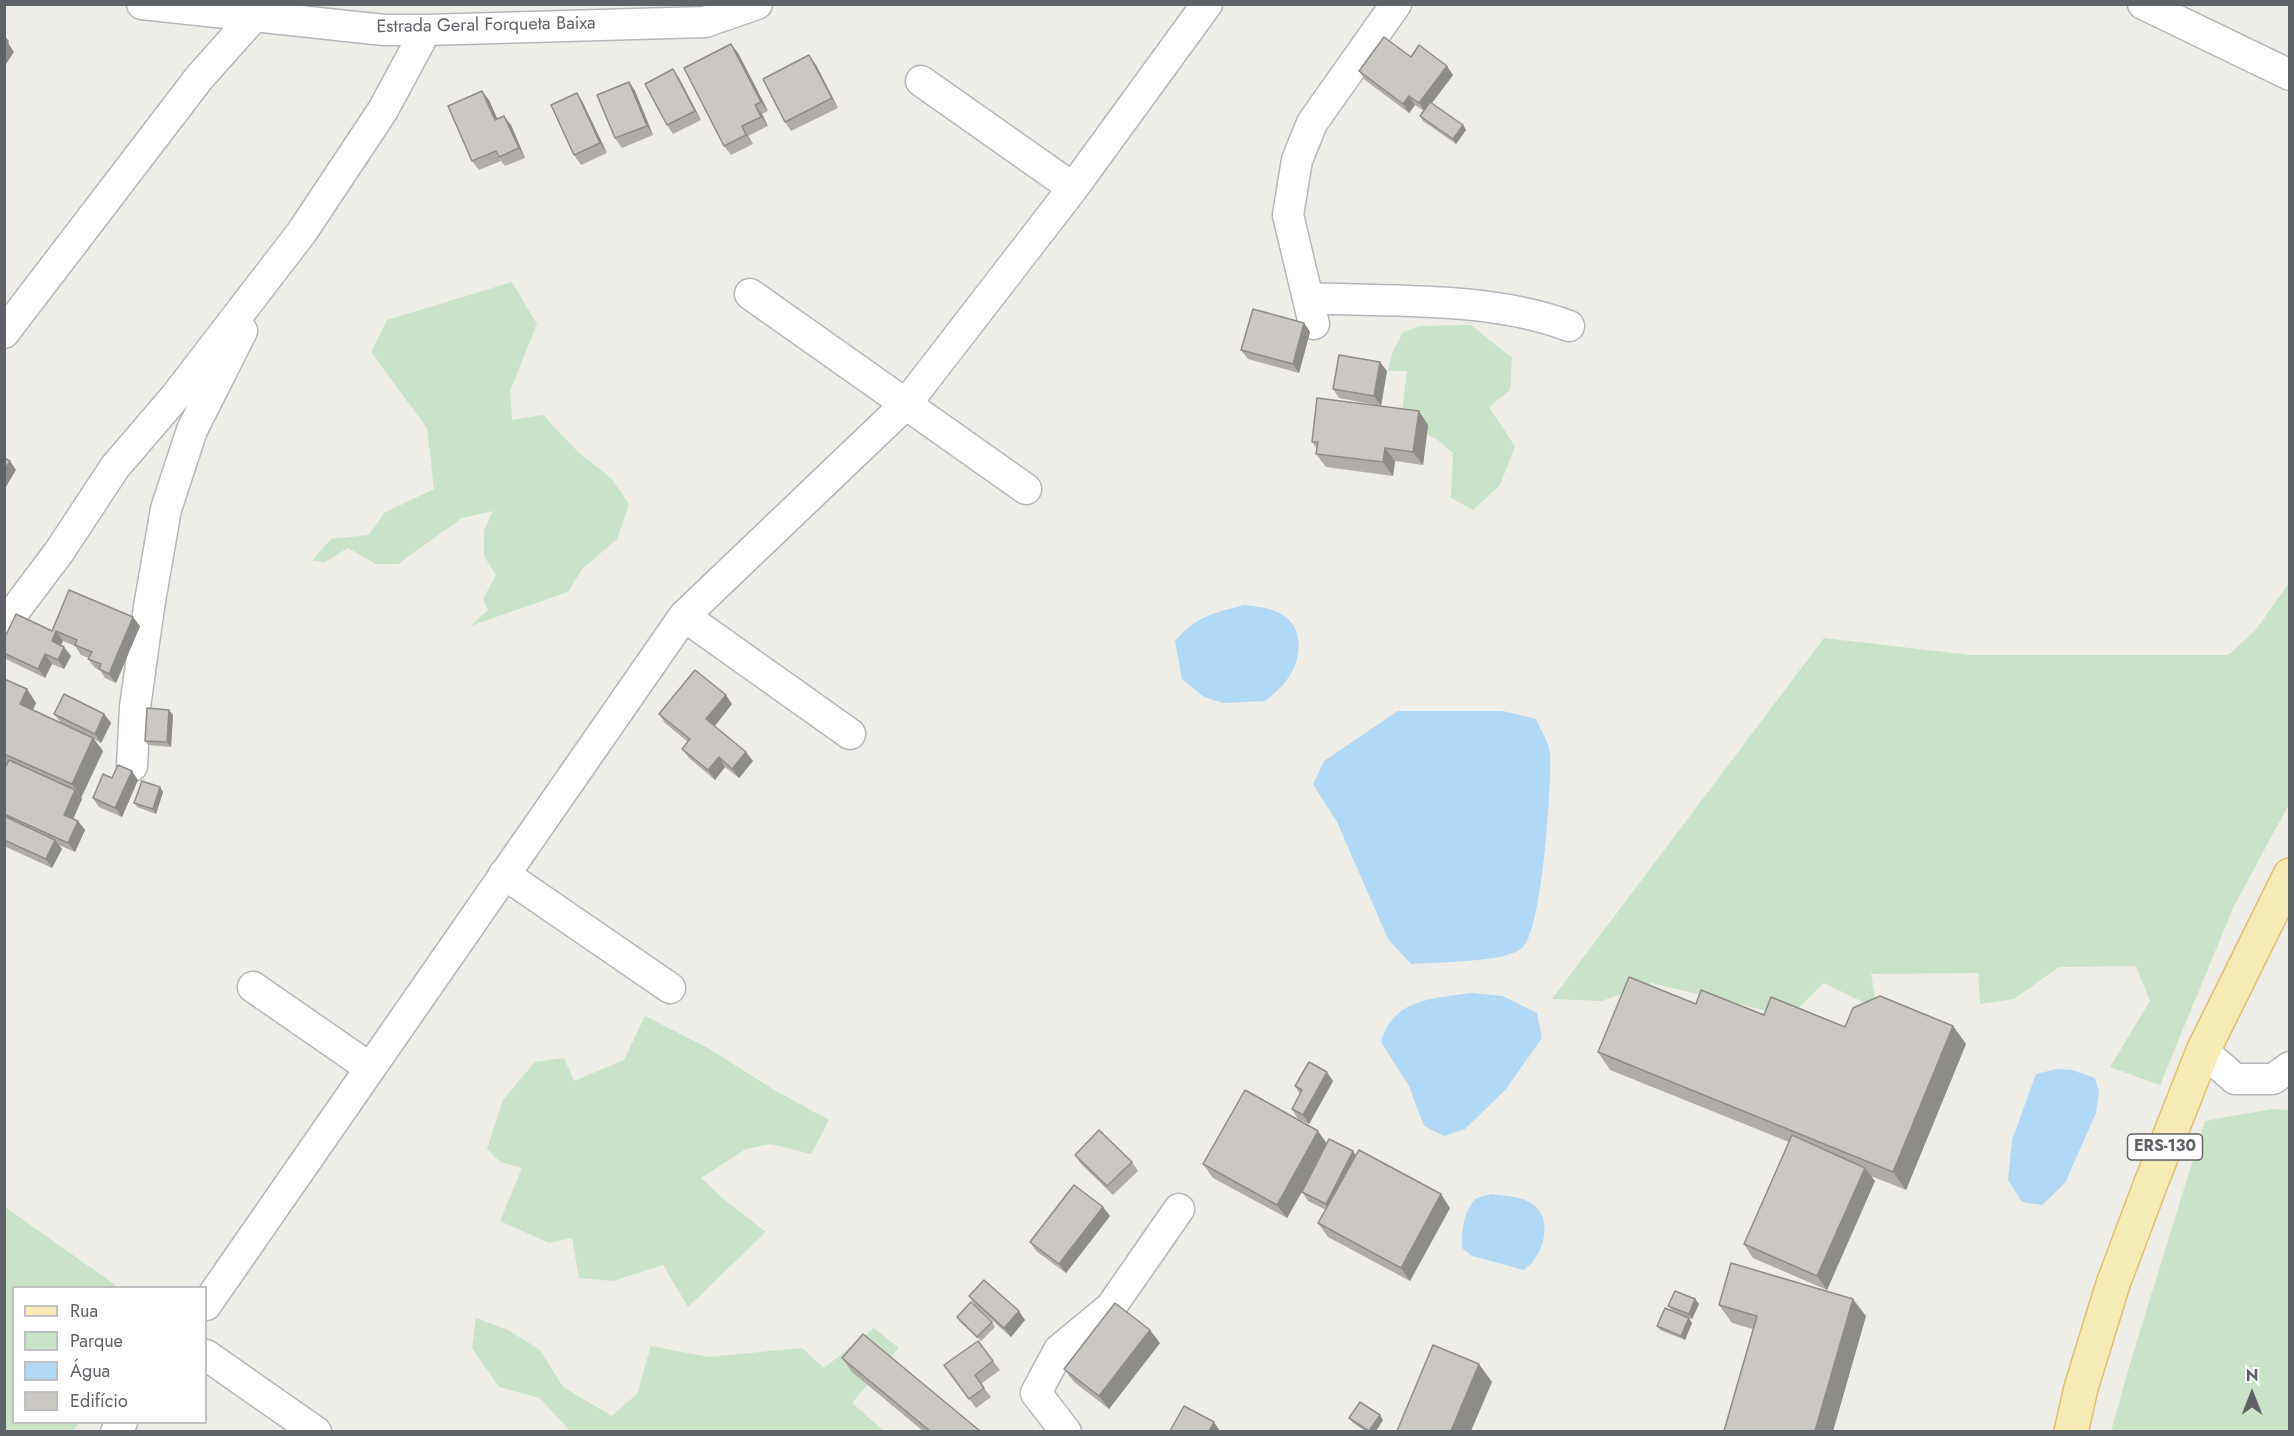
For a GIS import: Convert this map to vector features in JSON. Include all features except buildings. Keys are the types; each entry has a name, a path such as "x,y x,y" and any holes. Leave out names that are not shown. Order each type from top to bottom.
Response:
{"main road":[{"name":"ERS-130","path":"2071,1431 2081,1388 2113,1284 2203,1051 2289,874"}],"street":[{"name":"Estrada Geral Forqueta Baixa","path":"142,4 261,10 384,30 705,22 757,4"},
{"path":"207,1304 684,616 906,404 1073,188 1207,4"},
{"path":"1396,4 1312,123 1297,160 1288,215 1311,311 1466,305 1546,317 1569,326"},
{"path":"2144,4 2289,75"},
{"path":"4,333 199,78 261,10"},
{"path":"4,626 59,552 115,467 175,397 302,232 383,110 426,30"},
{"path":"921,81 1073,188"},
{"path":"132,766 137,696 166,509 192,430 265,281"},
{"path":"750,294 1026,489"},
{"path":"684,616 850,735"},
{"path":"504,874 670,987"},
{"path":"253,987 369,1068"},
{"path":"2203,1051 2235,1079 2273,1079 2289,1067"},
{"path":"1066,1431 1036,1393 1059,1350 1111,1307 1179,1209"},
{"path":"207,1356 316,1431"}],"green space":[{"path":"512,282 537,324 510,391 512,420 543,415 579,453 611,478 629,504 617,539 583,568 568,592 470,626 488,610 483,599 496,575 484,556 484,530 493,511 462,518 398,564 376,564 348,548 325,562 312,561 331,539 369,535 384,513 434,489 427,428 371,352 387,320"},
{"path":"1471,325 1512,358 1510,390 1489,407 1515,446 1500,485 1473,510 1451,498 1453,453 1438,440 1401,421 1407,371 1388,371 1393,351 1403,332 1420,326"},
{"path":"2289,583 2289,804 2233,908 2160,1085 2110,1067 2150,1001 2136,966 2059,967 2014,999 1980,1004 1978,973 1871,974 1877,1009 1824,983 1794,1012 1784,1015 1652,983 1602,1001 1552,999 1824,638 1970,655 2228,655 2255,631"},
{"path":"645,1016 708,1048 776,1091 829,1120 811,1154 771,1144 746,1149 701,1178 766,1232 688,1307 663,1265 613,1281 579,1278 572,1238 549,1243 500,1221 522,1168 500,1162 487,1149 503,1100 535,1062 564,1058 574,1081 624,1060"},
{"path":"2272,1109 2289,1110 2289,1431 2111,1431 2205,1121"},
{"path":"5,1207 117,1286 12,1286 12,1424 78,1424 73,1431 5,1431"},
{"path":"476,1318 508,1330 540,1350 563,1387 612,1416 637,1394 651,1346 709,1357 802,1348 824,1368 874,1328 899,1348 852,1403 885,1432 570,1431 540,1398 499,1387 472,1348"}],"water":[{"path":"1244,605 1274,611 1284,616 1294,626 1299,642 1297,659 1291,675 1265,701 1223,703 1204,697 1182,679 1175,641 1191,626 1214,613"},
{"path":"1398,711 1503,711 1536,719 1550,753 1547,823 1536,913 1530,935 1523,947 1515,952 1487,959 1411,964 1388,939 1337,822 1313,784 1324,761"},
{"path":"1472,993 1503,996 1537,1013 1542,1038 1506,1089 1465,1129 1444,1136 1424,1126 1409,1086 1381,1042 1395,1017 1416,1003"},
{"path":"2057,1069 2072,1070 2095,1078 2099,1092 2096,1113 2065,1183 2042,1205 2022,1202 2008,1180 2012,1140 2036,1074"},
{"path":"1492,1194 1525,1200 1535,1206 1541,1214 1544,1223 1542,1244 1532,1263 1524,1270 1472,1256 1462,1248 1463,1228 1469,1208 1477,1198"}]}
